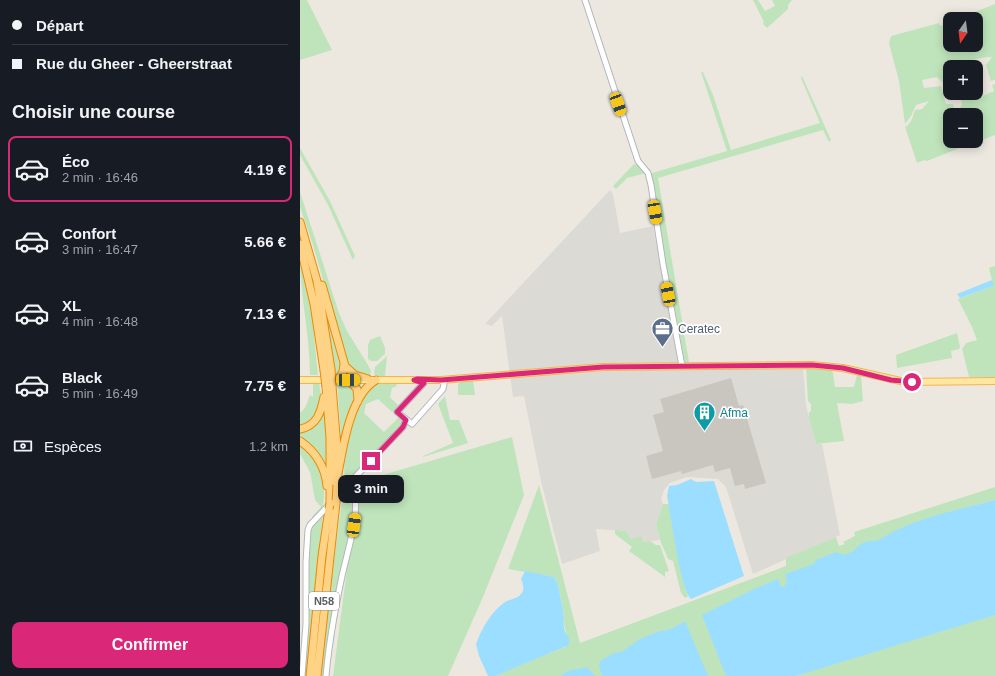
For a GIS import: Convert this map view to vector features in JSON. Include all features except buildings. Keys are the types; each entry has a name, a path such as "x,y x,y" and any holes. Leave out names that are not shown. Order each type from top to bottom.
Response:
{"highway":[{"name":"N58","path":"300,222 311,259 323,312 329,387 329,491 332,505 317,676"},
{"name":"N58","path":"300,244 328,369"},
{"path":"311,259 316,266 344,364 349,371 355,375 368,379"},
{"path":"338,379 343,372 344,364"},
{"path":"348,380 357,389 358,401"},
{"path":"338,474 345,436 358,401 367,387 376,380"},
{"name":"N58","path":"310,676 322,556 338,474 337,447 329,387"},
{"path":"300,429 309,426 320,415 329,387"},
{"path":"300,442 319,459 329,491"}],"main road":[{"path":"415,380 424,383 442,382 461,378 603,367 823,365 905,382 995,381"},
{"path":"300,380 368,379 442,382"}],"street":[{"path":"585,0 638,162 649,178 662,264 682,366"},
{"path":"424,383 397,412 412,424 443,389 442,382"},
{"path":"302,676 306,624 308,530 310,525 403,427 406,420"},
{"path":"326,676 329,641 356,515 356,490 354,480"}],"shaded area":[{"path":"610,190 613,194 620,233 653,226 679,368 803,367 806,406 816,444 822,444 840,535 753,574 726,487 718,479 687,477 670,483 664,490 661,499 663,504 656,524 660,540 643,542 631,539 626,531 596,529 600,551 562,564 541,481 524,396 513,397 502,316 492,326 485,324"}],"green space":[{"path":"300,0 307,0 332,50 300,60"},
{"path":"753,0 758,0 765,11 775,6 772,0 792,0 788,5 788,9 767,28 763,24 764,22"},
{"path":"995,4 995,80 991,81 986,65 992,57 987,57 972,60 943,60 943,83 937,77 922,80 924,88 941,86 943,100 945,100 946,104 953,104 954,108 943,108 943,148 957,149 927,161 924,160 917,163 905,127 910,122 915,110 922,109 929,101 916,105 905,124 899,81 889,43 891,36 939,23 940,26 943,25 943,52 983,52 983,12 975,12"},
{"path":"701,72 703,72 713,95 731,150 820,123 801,78 802,76 831,140 829,142 823,130 658,178 689,362 685,363 649,174 727,151"},
{"path":"995,84 995,135 983,140 983,108 960,108 962,104 961,100 983,100 983,96 994,91 992,85"},
{"path":"300,148 330,201 355,256 353,260 328,205 300,155"},
{"path":"634,164 639,166 646,173 627,178 616,189 613,186"},
{"path":"300,192 339,313 347,331 371,371 370,376 364,375 352,369 347,364 313,245 300,207"},
{"path":"300,257 311,304 318,375 310,375 310,360 300,272"},
{"path":"995,266 995,377 969,377 962,349 966,343 977,340 958,299 991,287 993,285 989,268"},
{"path":"324,296 341,361 340,375 336,375"},
{"path":"957,333 960,347 959,349 951,351 952,358 897,368 896,355"},
{"path":"380,336 385,348 385,354 377,361 371,361 368,359 368,345 370,340"},
{"path":"387,356 385,376 376,376 374,373 375,367"},
{"path":"806,368 832,368 835,387 854,387 857,375 861,375 863,401 852,404 837,403 844,441 816,444 809,418 811,404 808,401"},
{"path":"461,381 473,381 475,395 458,395 458,384"},
{"path":"313,382 319,382 322,401 312,421 300,426 300,413 305,408 310,395 313,397"},
{"path":"337,382 350,382 357,395 342,451"},
{"path":"375,383 396,383 397,386 392,388 390,397 399,406 392,412 378,399 366,404 364,413 384,432 400,416 404,420 348,482 345,483 345,451 349,429 356,409 366,393"},
{"path":"445,396 450,420 459,420 468,443 423,457 453,443 438,404"},
{"path":"324,408 328,448 328,478 300,439 300,430"},
{"path":"512,437 524,495 483,597 448,676 333,676 352,531 324,676 321,676 343,491 349,487 352,487 354,490 356,506 359,482"},
{"path":"300,445 316,460 325,482 323,508 314,519 312,517 321,507 315,500 310,472 300,454"},
{"path":"539,485 580,643 786,566 786,558 836,537 839,546 845,544 843,542 855,536 854,532 995,487 995,500 942,514 921,522 995,501 995,676 491,676 565,647 567,635 563,621 564,617 558,584 554,577 508,569"},
{"path":"663,504 669,504 683,579 688,596 685,598 681,593 673,561 668,559 660,540 656,524"},
{"path":"323,514 307,676 303,676 310,528"},
{"path":"615,530 626,531 631,539 641,536 643,542 650,541 656,545 660,545 669,571 665,572 665,577 629,551 632,547 615,534"}],"water":[{"path":"992,280 994,285 991,287 960,298 957,294"},
{"path":"691,479 696,482 714,481 744,576 691,599 683,581 676,551 667,496 669,486 677,485"},
{"path":"995,500 995,615 796,676 726,676 702,615 754,589 778,579 783,587 787,583 785,574 814,564 816,560 836,552 844,555 854,551 858,546 864,543 877,541 890,533 919,521"},
{"path":"525,571 554,577 558,584 565,631 569,638 569,645 495,676 488,676 479,656 476,644 491,615 505,602 518,597 521,594 523,585 521,579"},
{"path":"685,621 708,676 602,676 599,666 600,661 614,653 621,652 640,639 657,632 671,629"},
{"path":"587,667 595,676 560,676 568,671"}],"place":[{"name":"Ceratec","path":"663,348"},
{"name":"Afma","path":"705,432"}],"route":[{"path":"371,461 403,427 406,420 397,412 424,383 414,380 417,379 441,380 616,366 823,365 843,368 891,380 912,382"}]}
